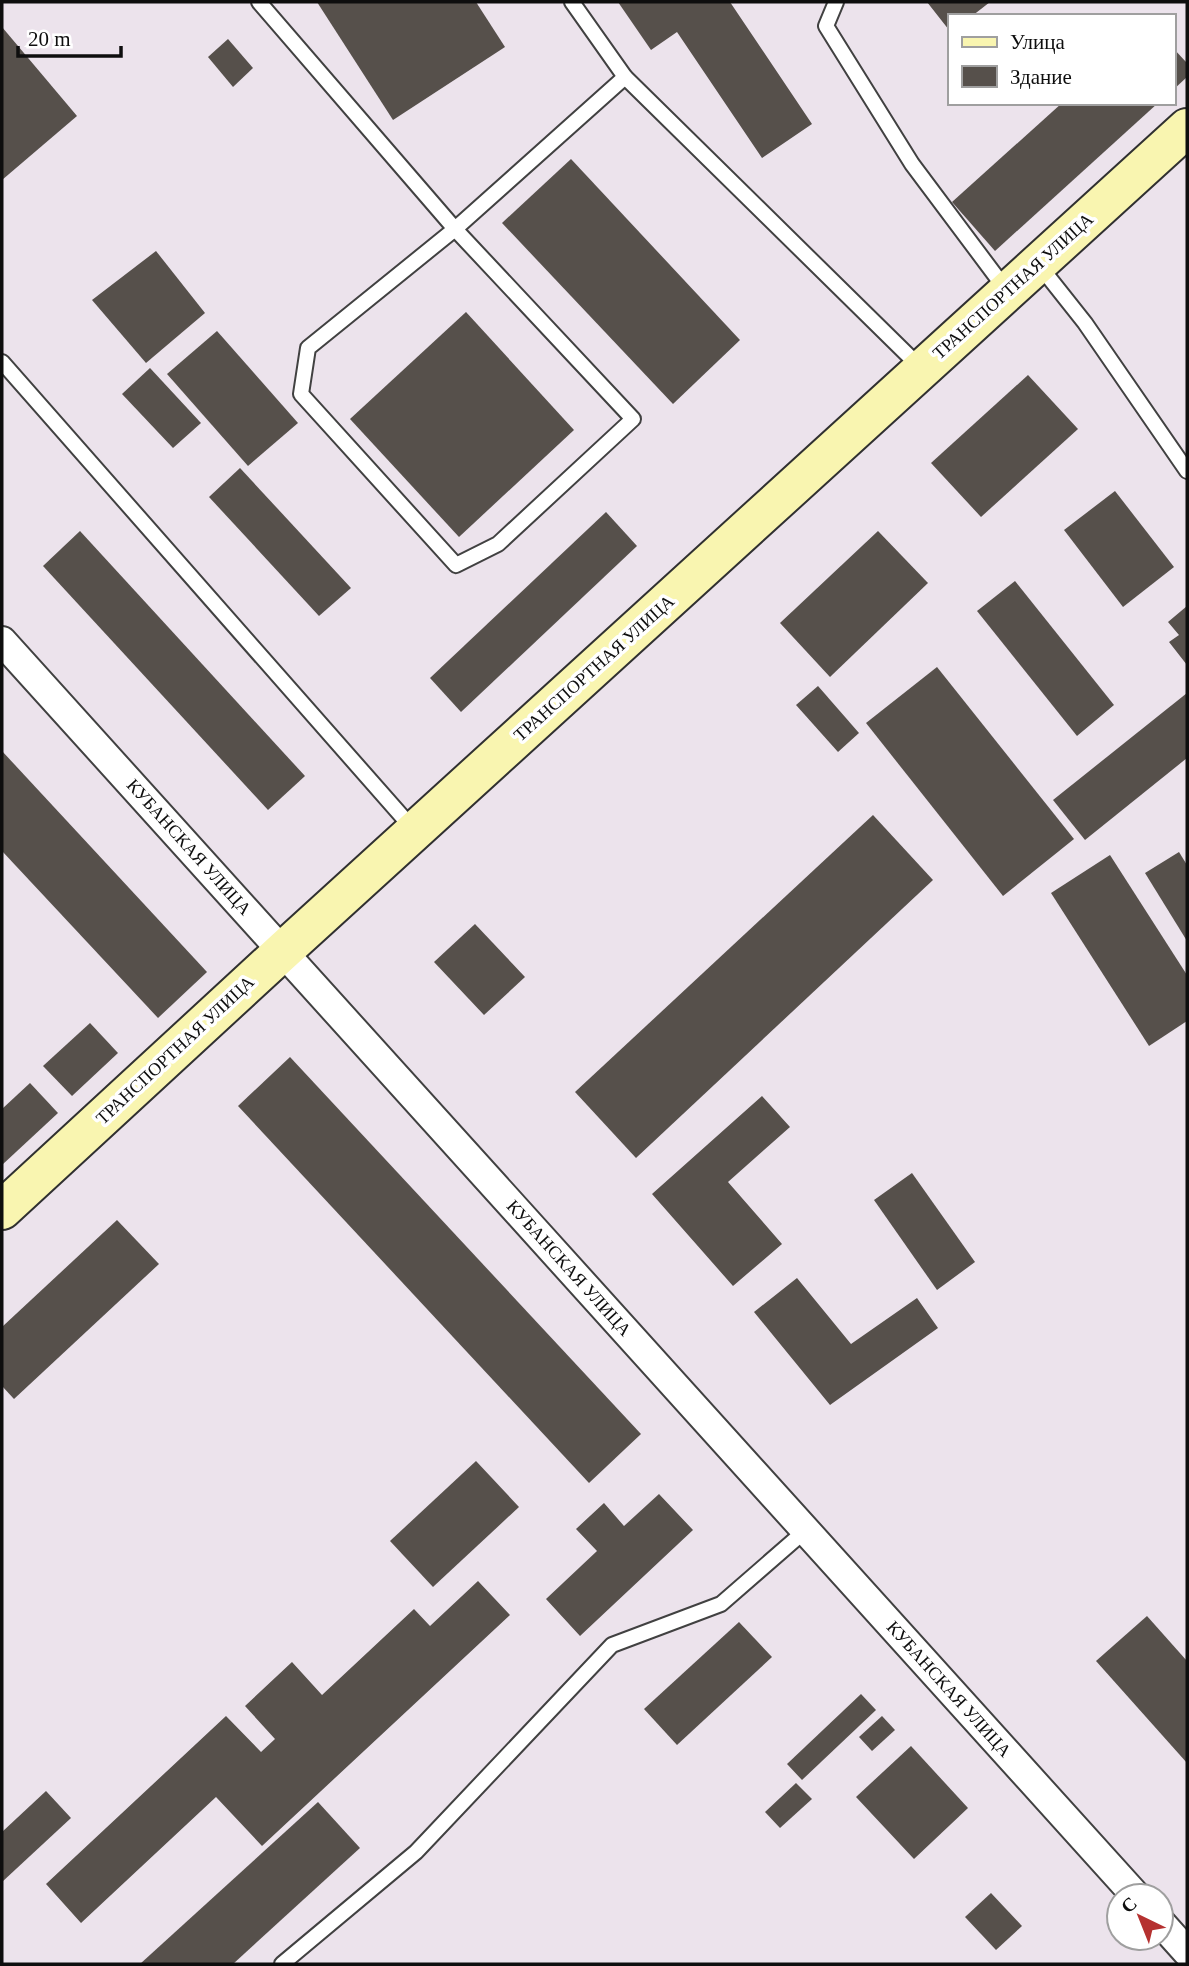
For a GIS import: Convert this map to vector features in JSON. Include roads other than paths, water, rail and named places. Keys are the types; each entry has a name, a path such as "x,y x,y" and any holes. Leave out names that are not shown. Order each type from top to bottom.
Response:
{"street":[{"name":"ТРАНСПОРТНАЯ УЛИЦА","path":"2,1210 1187,128"},
{"name":"КУБАНСКАЯ УЛИЦА","path":"2,641 1123,1882"},
{"path":"1175,1939 1187,1952"}],"lane":[{"path":"259,2 455,229 633,419 498,544 456,565 301,394 308,348 455,229 625,77"},
{"path":"572,2 625,77 922,369"},
{"path":"836,2 826,26 912,164 1008,292"},
{"path":"1038,264 1085,323 1187,471"},
{"path":"2,362 415,831"},
{"path":"282,1964 416,1852 612,1645 721,1604 806,1530"}]}
